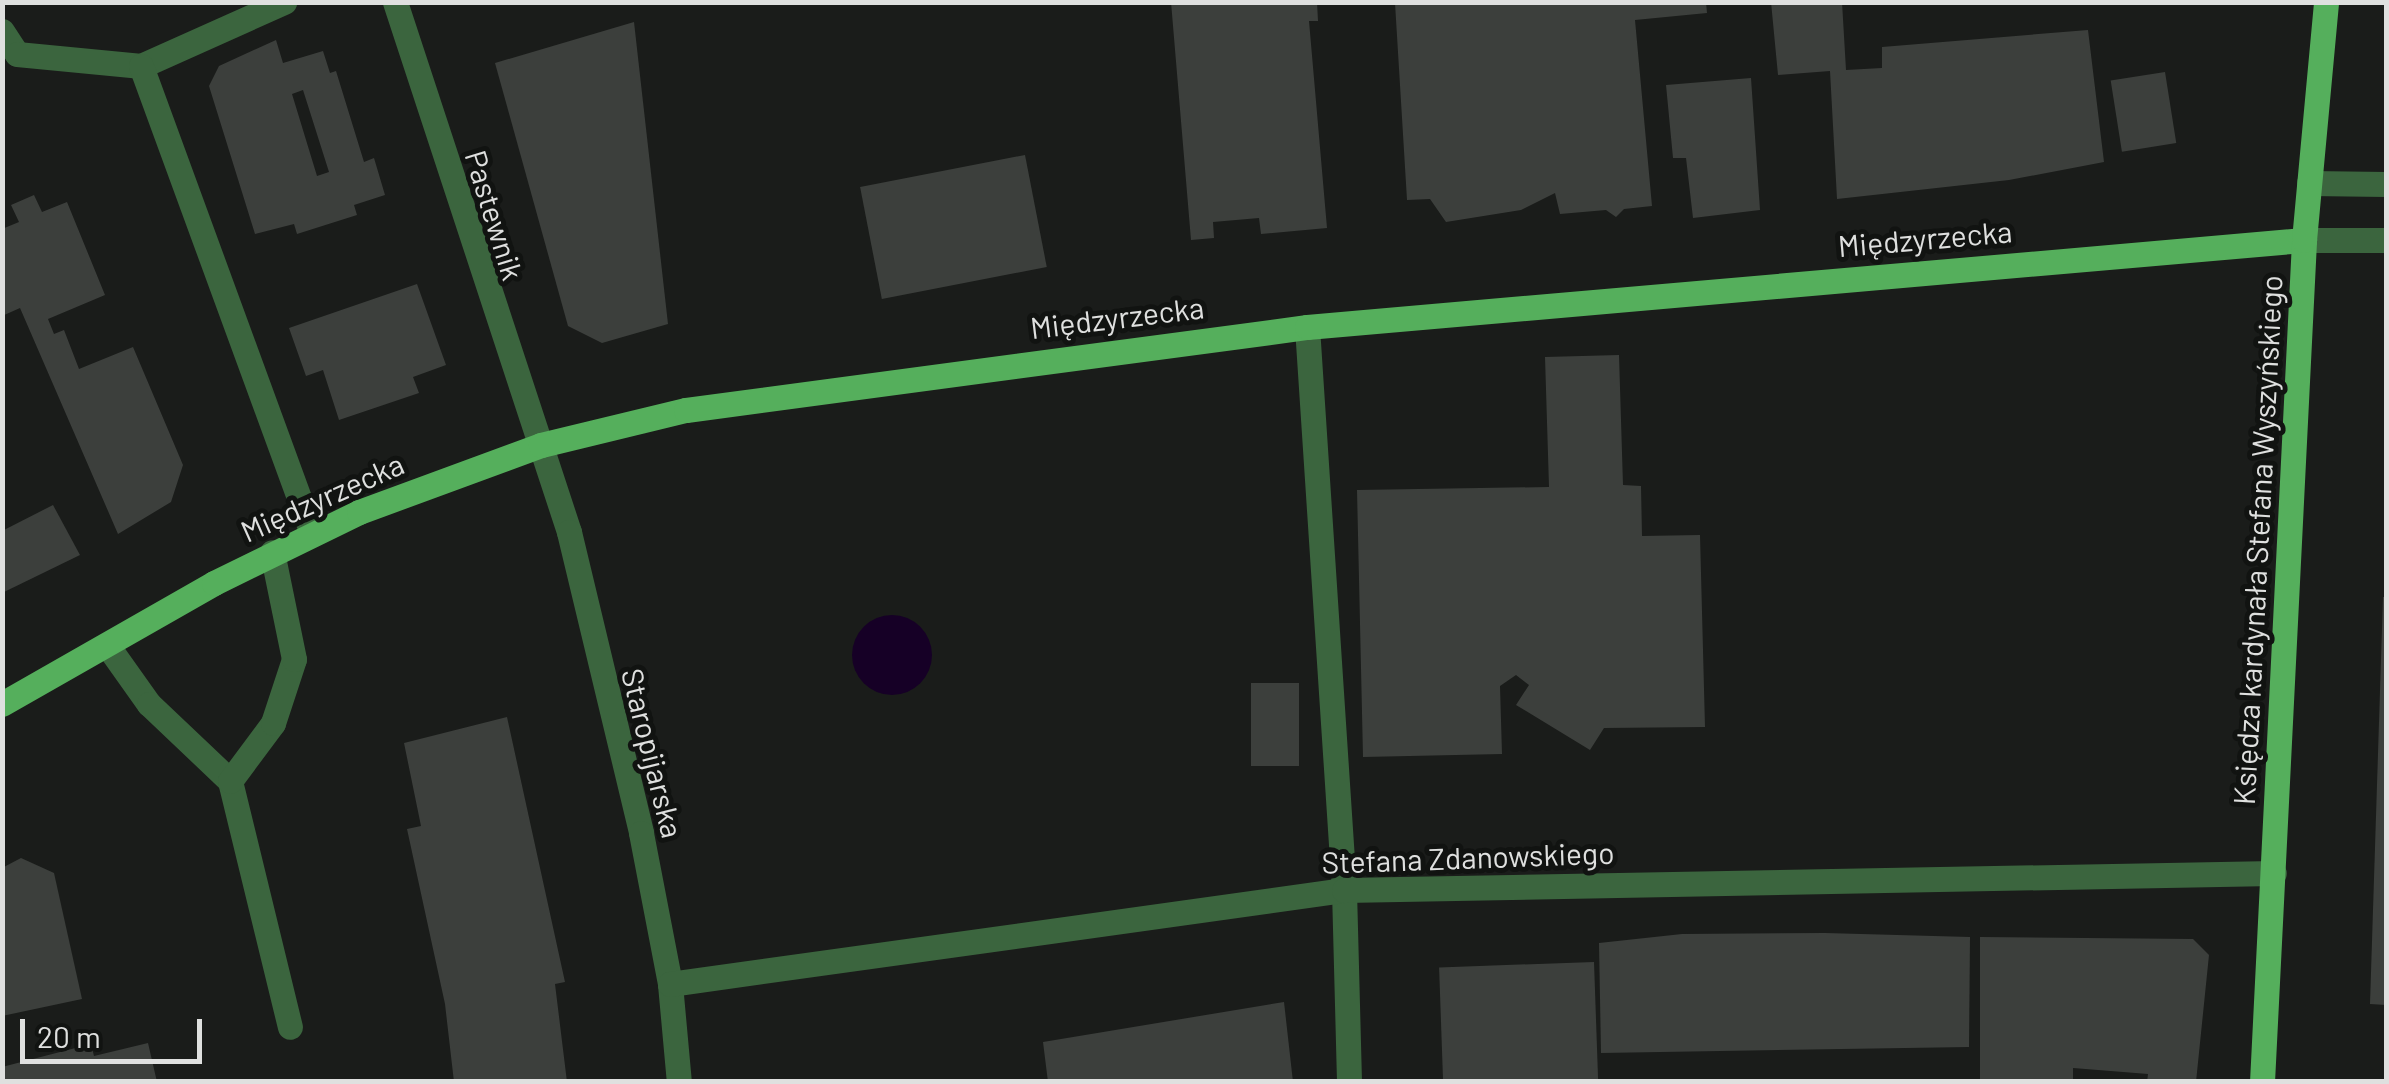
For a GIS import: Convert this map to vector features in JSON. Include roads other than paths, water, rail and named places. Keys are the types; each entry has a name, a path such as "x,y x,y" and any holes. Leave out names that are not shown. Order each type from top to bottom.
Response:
{"main road":[{"name":"Księdza kardynała Stefana Wyszyńskiego","path":"2262,1082 2304,240 2326,2"},
{"name":"Międzyrzecka","path":"2,704 312,533 540,445 772,394 1307,326 2304,240"}],"street":[{"path":"2,30 17,54 140,66 284,2"},
{"name":"Pastewnik","path":"395,2 540,445"},
{"path":"140,66 312,533"},
{"path":"2309,183 2386,184"},
{"path":"2304,240 2386,240"},
{"path":"1307,326 1344,890 1349,1082"},
{"name":"Staropijarska","path":"540,445 569,532 670,984 679,1082"},
{"path":"230,781 273,723 294,659 272,552"},
{"path":"106,646 149,704 230,781 290,1027"},
{"name":"Stefana Zdanowskiego","path":"670,984 1344,890 2274,873"}]}
